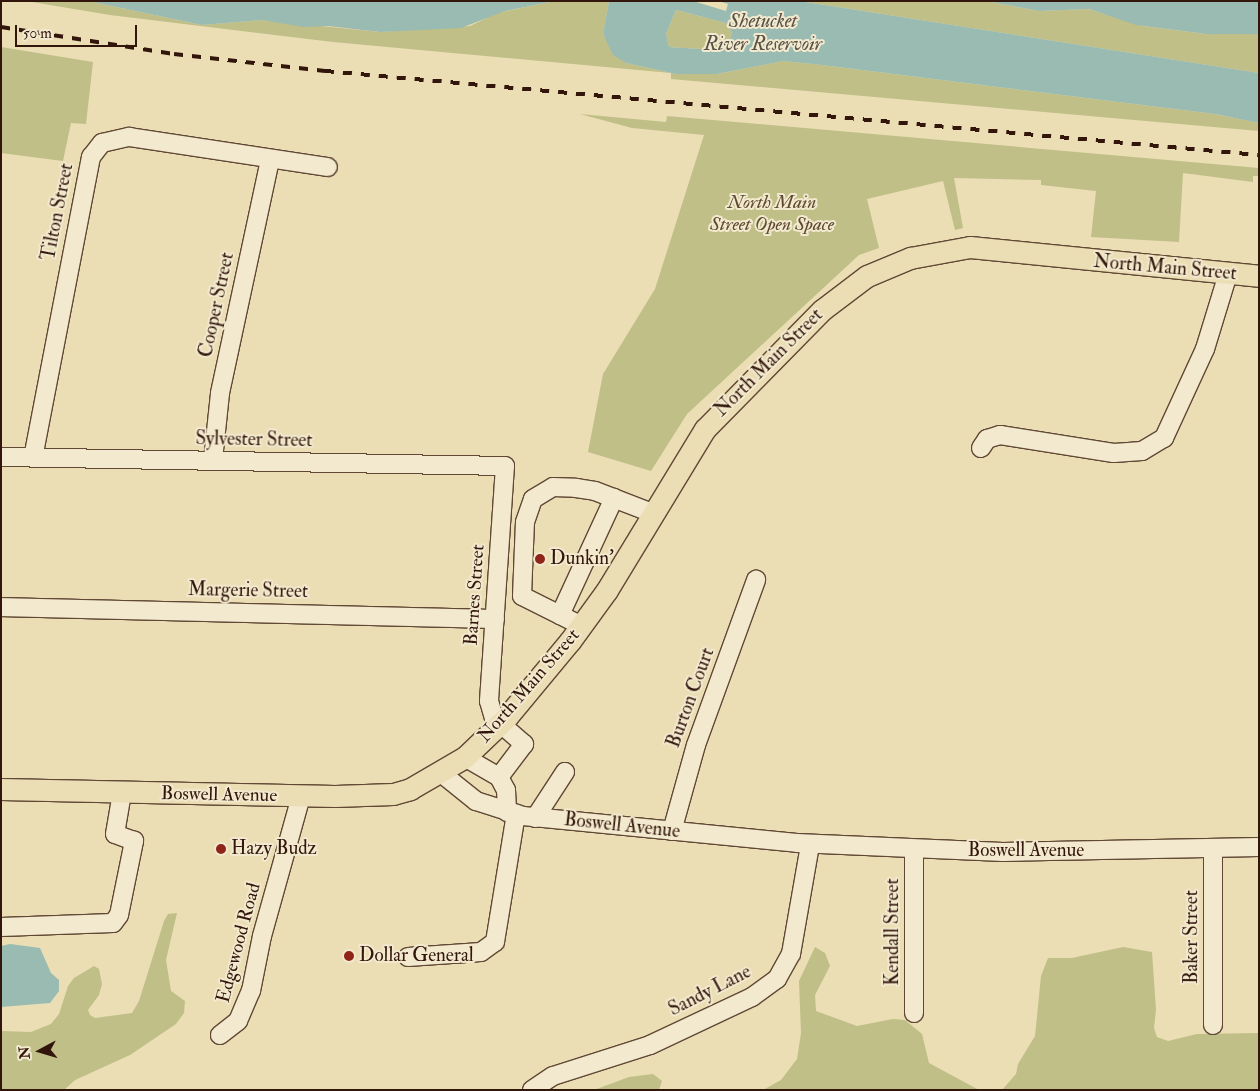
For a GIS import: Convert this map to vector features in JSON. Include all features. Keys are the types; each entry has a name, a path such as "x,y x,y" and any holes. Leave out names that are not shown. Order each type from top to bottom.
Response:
{"main road":[{"name":"North Main Street","path":"441,773 465,757 500,723 582,626 694,443 740,390 838,296 866,276 895,263 926,254 970,247 1259,276"},
{"name":"Boswell Avenue","path":"1,789 301,796 393,794 441,773"}],"street":[{"name":"Tilton Street","path":"34,458 90,157 102,143 129,137 328,167"},
{"name":"Cooper Street","path":"212,460 220,393 270,159"},
{"path":"981,448 987,439 1000,436 1114,454 1142,451 1164,438 1205,349 1228,274"},
{"name":"Sylvester Street","path":"1,457 506,466"},
{"name":"Barnes Street","path":"500,723 494,718 490,701 506,466"},
{"path":"582,626 522,596 525,522 533,499 553,488 595,491 652,513"},
{"path":"560,615 614,498"},
{"name":"Burton Court","path":"672,831 696,745 756,580"},
{"name":"Margerie Street","path":"1,607 495,619"},
{"path":"499,777 524,744 500,723"},
{"path":"408,957 481,952 494,942 512,813 506,790 499,777 465,757"},
{"path":"535,818 565,772"},
{"name":"Boswell Avenue","path":"441,773 467,796 512,813 535,818 810,844 914,850 1052,852 1259,847"},
{"path":"1,927 112,923 119,915 134,841 115,834 122,793"},
{"name":"Edgewood Road","path":"220,1034 238,1021 251,992 259,947 301,796"},
{"name":"Sandy Lane","path":"532,1090 553,1076 650,1045 752,997 777,980 790,954 810,844"},
{"name":"Baker Street","path":"1213,848 1213,1025"},
{"name":"Kendall Street","path":"914,850 914,1013"}],"green space":[{"path":"26,1 88,1 202,25 262,20 380,32 470,26 497,13 555,1 609,1 603,35 626,63 676,74 717,74 783,61 1215,114 1259,123 1259,131 671,79 671,73 333,42 110,15"},
{"path":"799,1 986,1 1039,11 1088,9 1143,26 1206,34 1259,34 1259,73"},
{"path":"676,10 726,23 732,33 729,42 717,50 669,47 666,34"},
{"path":"1,47 93,62 86,124 71,123 63,161 1,153"},
{"name":"North Main Street Open Space","path":"580,114 666,122 667,116 1259,168 1259,176 1253,176 1253,182 1183,173 1179,242 1091,237 1096,191 1041,185 1041,180 954,178 963,228 955,230 943,181 867,199 879,248 859,255 687,414 651,471 588,452 603,374 655,289 704,135 632,128"},
{"path":"177,913 166,960 171,991 185,1001 184,1013 176,1024 130,1055 75,1080 64,1090 1,1090 1,1031 31,1032 51,1024 59,1014 68,986 74,978 94,966 99,969 102,984 99,995 88,1010 90,1015 95,1018 132,1013 139,1001 164,921 168,914"},
{"path":"815,947 825,953 830,966 815,995 816,1011 857,1026 893,1019 905,1020 922,1034 929,1063 979,1090 763,1090 781,1080 797,1059 801,1033 799,981"},
{"path":"1123,947 1152,952 1156,1010 1154,1028 1157,1037 1168,1041 1197,1034 1259,1033 1259,1090 1002,1090 1016,1074 1018,1064 1035,1036 1041,976 1048,958 1072,958"},
{"path":"653,1074 662,1081 659,1090 594,1090 629,1077"}],"water":[{"path":"88,1 555,1 505,11 461,28 380,32 328,26 304,27 262,20 202,25"},
{"name":"Shetucket River Reservoir","path":"609,1 693,1 726,11 728,4 718,1 799,1 1259,73 1259,123 1215,114 783,61 717,74 676,74 626,63 613,55 603,34","holes":["676,10 726,23 732,33 729,42 717,50 669,47 666,34"]},
{"path":"986,1 1259,1 1259,34 1206,34 1136,25 1089,9 1039,11"},
{"path":"10,944 40,948 51,973 59,980 59,991 50,1003 1,1007 1,946"}],"railway":[{"path":"1,27 174,54 325,71 1259,155"}],"place":[{"name":"Dunkin'","path":"540,559"},
{"name":"Hazy Budz","path":"221,849"},
{"name":"Dollar General","path":"349,956"}]}
